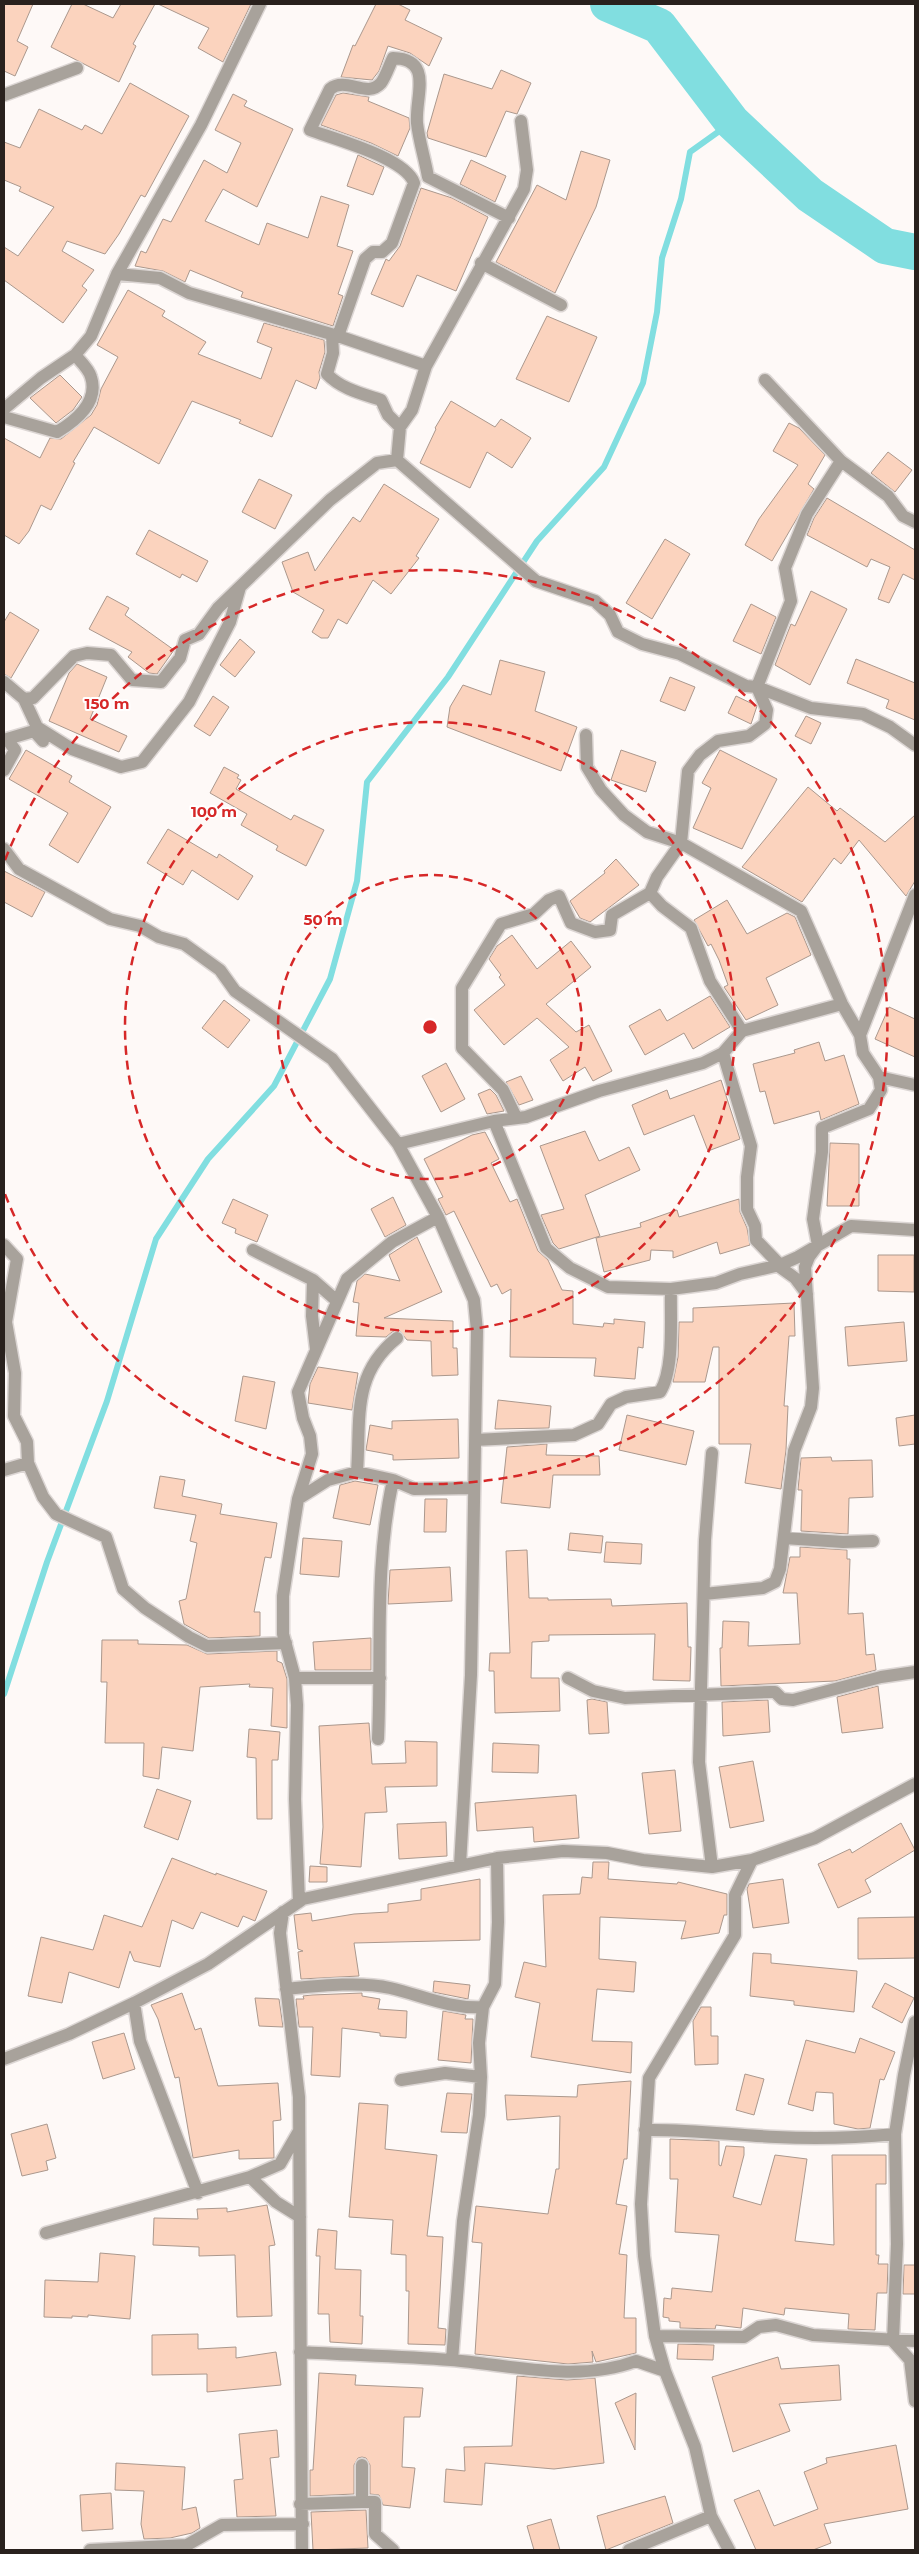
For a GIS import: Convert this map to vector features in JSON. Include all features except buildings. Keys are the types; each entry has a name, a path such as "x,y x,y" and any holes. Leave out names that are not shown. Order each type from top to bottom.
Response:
{"street":[{"path":"4,409 41,378 75,354 91,336 117,274 202,126 260,4"},
{"path":"400,427 388,415 381,400 334,381 327,374 333,353 335,336 365,259 373,252 382,252 392,243 414,183 411,176 396,163 310,130 330,89 336,84 346,84 365,89 375,88 382,82 392,58 404,58 413,64 420,76 417,122 428,177 509,218"},
{"path":"4,96 77,68"},
{"path":"397,460 400,427 412,410 426,366 481,263 509,218 524,189 527,170 521,121"},
{"path":"481,263 561,306"},
{"path":"117,274 160,278 189,293 335,336 426,366"},
{"path":"4,417 57,432 88,407 94,391 91,375 75,354"},
{"path":"765,380 841,461 888,496 903,516 915,522"},
{"path":"24,699 33,698 74,656 87,653 111,654 132,680 161,682 180,658 185,640 199,634 218,608 330,500 377,463 397,460 536,582 595,601 610,615 618,632 642,644 680,654 746,686 757,687 811,708 863,714 890,727 915,745"},
{"path":"516,1118 503,1090 462,1048 462,988 502,924 534,914 550,900 559,896 571,924 596,932 610,930 612,915 650,893 658,877 681,843 688,771 700,755 718,740 749,736 765,724 767,710 757,687 772,654 791,601 785,568 807,514 841,461"},
{"path":"4,770 15,750 7,739 34,731 42,740 121,767 142,762 189,702 230,622 240,587"},
{"path":"4,682 24,699 36,727 72,749"},
{"path":"586,735 586,767 601,790 624,815 648,832 681,843 801,911 842,1004 860,1035 864,1054 879,1077 881,1090 869,1109 822,1128 822,1152 813,1219 818,1245 809,1257 806,1267 813,1388 811,1408 794,1451 784,1538 775,1582 763,1588 704,1594"},
{"path":"4,849 18,869 110,919 140,926 159,938 184,944 220,970 235,991 332,1059 398,1144 438,1217 474,1300 476,1331 471,1675 460,1865"},
{"path":"650,893 662,906 691,928 710,981 742,1031"},
{"path":"860,1035 915,895"},
{"path":"398,1144 494,1121 526,1117 599,1091 703,1064 723,1053 742,1031 842,1004"},
{"path":"723,1053 750,1146 747,1177 747,1209 754,1226 756,1240 778,1265 795,1278 807,1294"},
{"path":"879,1077 915,1085"},
{"path":"494,1121 546,1248 570,1268 608,1287 670,1288 716,1283 740,1274 778,1265 851,1226 915,1230"},
{"path":"299,1902 295,1800 297,1705 295,1678 283,1634 283,1596 298,1499 312,1454 310,1436 303,1418 298,1392 347,1280 392,1242 438,1217"},
{"path":"4,1245 17,1259 6,1322 15,1373 14,1416 27,1442 28,1463 43,1497 56,1514 106,1537 123,1589 145,1608 189,1637 207,1646 286,1643"},
{"path":"253,1250 313,1280 337,1301"},
{"path":"313,1280 312,1316 316,1349"},
{"path":"475,1440 574,1435 598,1424 611,1404 626,1397 660,1392 664,1386 669,1356 670,1288"},
{"path":"357,1472 360,1434 358,1408 368,1370 383,1349 397,1338"},
{"path":"712,1453 704,1594 699,1762 712,1867"},
{"path":"4,1470 28,1463"},
{"path":"298,1499 328,1480 357,1472 393,1480 414,1489 473,1488"},
{"path":"378,1739 380,1577 385,1516 393,1480"},
{"path":"784,1538 843,1542 873,1541"},
{"path":"568,1678 593,1690 625,1698 775,1692 782,1699 794,1700 881,1677 915,1672"},
{"path":"295,1678 380,1678"},
{"path":"4,2059 69,2034 134,2003 208,1964 303,1899 497,1858 562,1851 712,1867 752,1860 815,1838 915,1784"},
{"path":"452,2360 463,2221 479,2115 481,2078 479,2043 483,2008 495,1984 498,1922 497,1858"},
{"path":"729,2550 712,2516 695,2447 665,2371 655,2336 644,2256 641,2204 649,2078 735,1935 736,1895 752,1860"},
{"path":"283,1912 280,1933 299,2097 300,2352 303,2478 300,2504 303,2524 302,2550"},
{"path":"286,1988 337,1985 388,1987 435,2003 483,2008"},
{"path":"134,2003 140,2041 198,2193"},
{"path":"915,2022 909,2077 895,2134 897,2244 893,2341 910,2360 915,2401"},
{"path":"401,2080 445,2073 481,2078"},
{"path":"46,2233 250,2178 280,2164 299,2130"},
{"path":"645,2130 685,2130 776,2138 849,2139 895,2134"},
{"path":"250,2178 276,2202 300,2217"},
{"path":"655,2336 744,2337 759,2327 776,2325 813,2336 915,2342"},
{"path":"300,2352 452,2360 542,2370 614,2369 636,2361 665,2371"},
{"path":"362,2465 362,2502"},
{"path":"300,2504 375,2502 375,2534 393,2550"},
{"path":"629,2550 712,2516"},
{"path":"90,2550 186,2545 222,2526 303,2524"}],"waterway":[{"path":"608,4 659,26 732,122 810,195 885,246 915,252"},
{"path":"4,1694 47,1562 107,1401 156,1239 208,1159 274,1086 330,979 357,881 367,782 448,677 537,541 604,467 643,383 657,312 662,258 681,199 690,152 732,122"}]}
